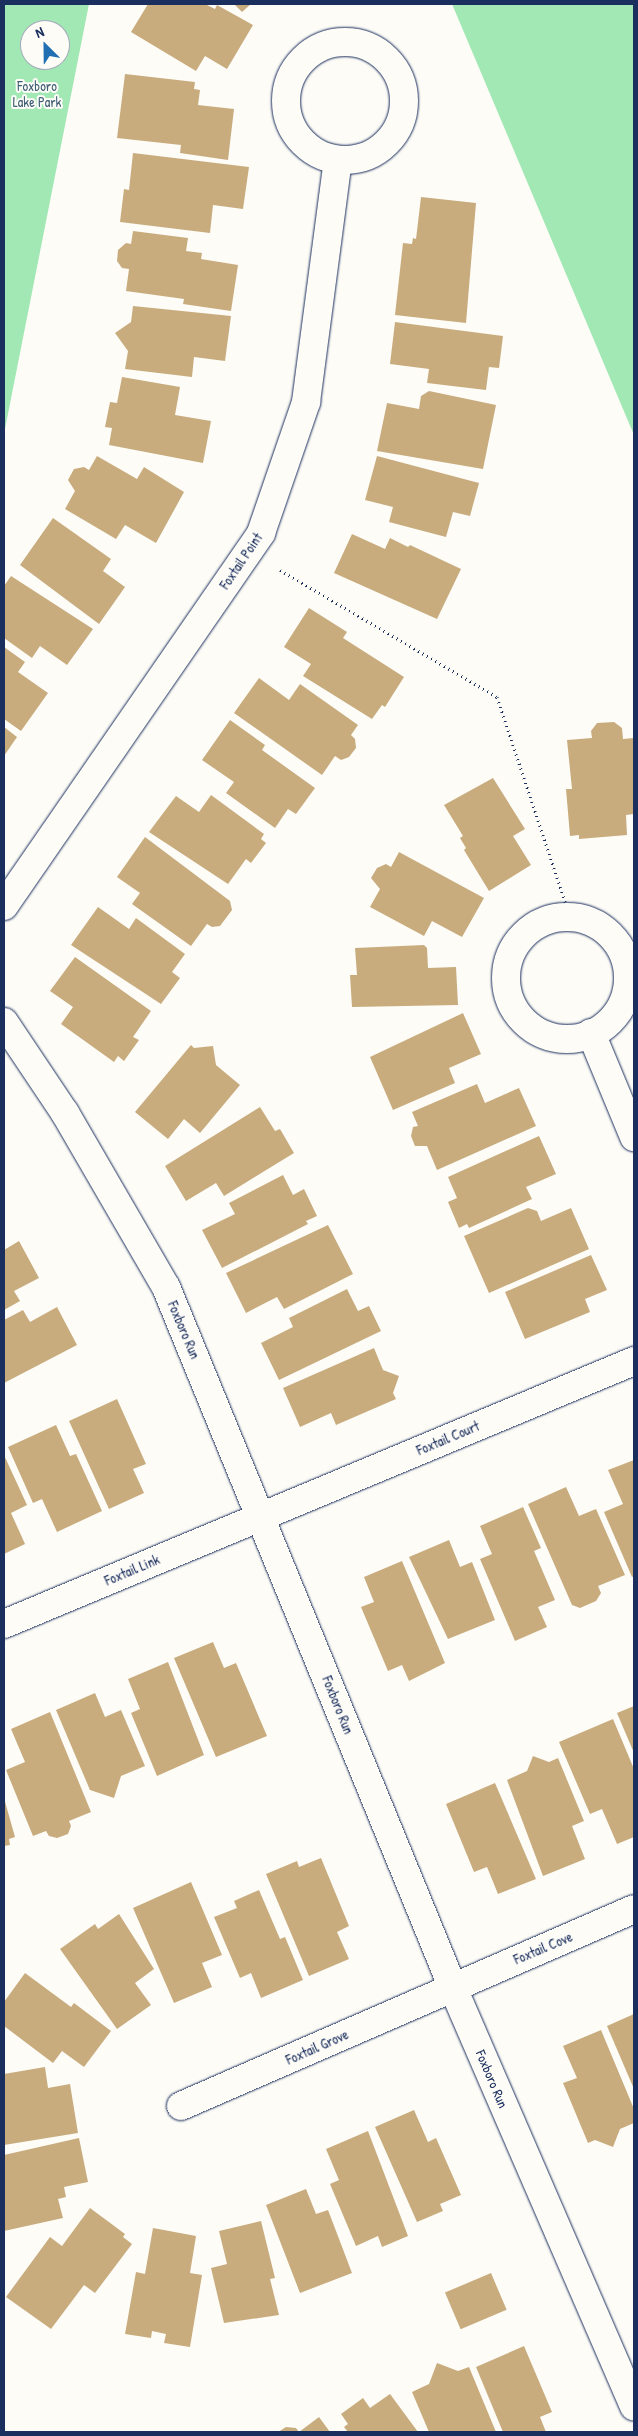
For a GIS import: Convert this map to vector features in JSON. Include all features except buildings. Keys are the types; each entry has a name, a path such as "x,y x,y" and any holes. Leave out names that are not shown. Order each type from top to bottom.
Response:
{"street":[{"path":"346,41 365,45 382,54 395,68 402,86 404,105 400,123 390,139 375,152 357,158 338,160 319,154 297,134 286,107 288,87 295,69 309,54 326,45 346,41"},
{"name":"Foxtail Point","path":"4,906 261,533 306,402 338,160"},
{"path":"570,917 583,918 602,926 617,940 626,958 629,979 626,999 615,1016 591,1034 581,1038 561,1039 541,1033 521,1017 506,988 506,967 513,949 525,933 542,921 570,917"},
{"name":"Foxboro Run","path":"4,1022 65,1114 166,1287 453,1988 634,2407"},
{"path":"591,1034 634,1138"},
{"name":"Foxtail Court","path":"261,1516 634,1361"},
{"name":"Foxtail Link","path":"4,1624 261,1516"},
{"name":"Foxtail Cove","path":"453,1988 634,1909"},
{"name":"Foxtail Grove","path":"181,2106 453,1988"}],"path":[{"path":"280,570 497,696 570,917"}],"green space":[{"name":"Foxboro Lake Park","path":"4,4 89,4 4,434"},
{"path":"452,4 634,4 634,435"}]}
